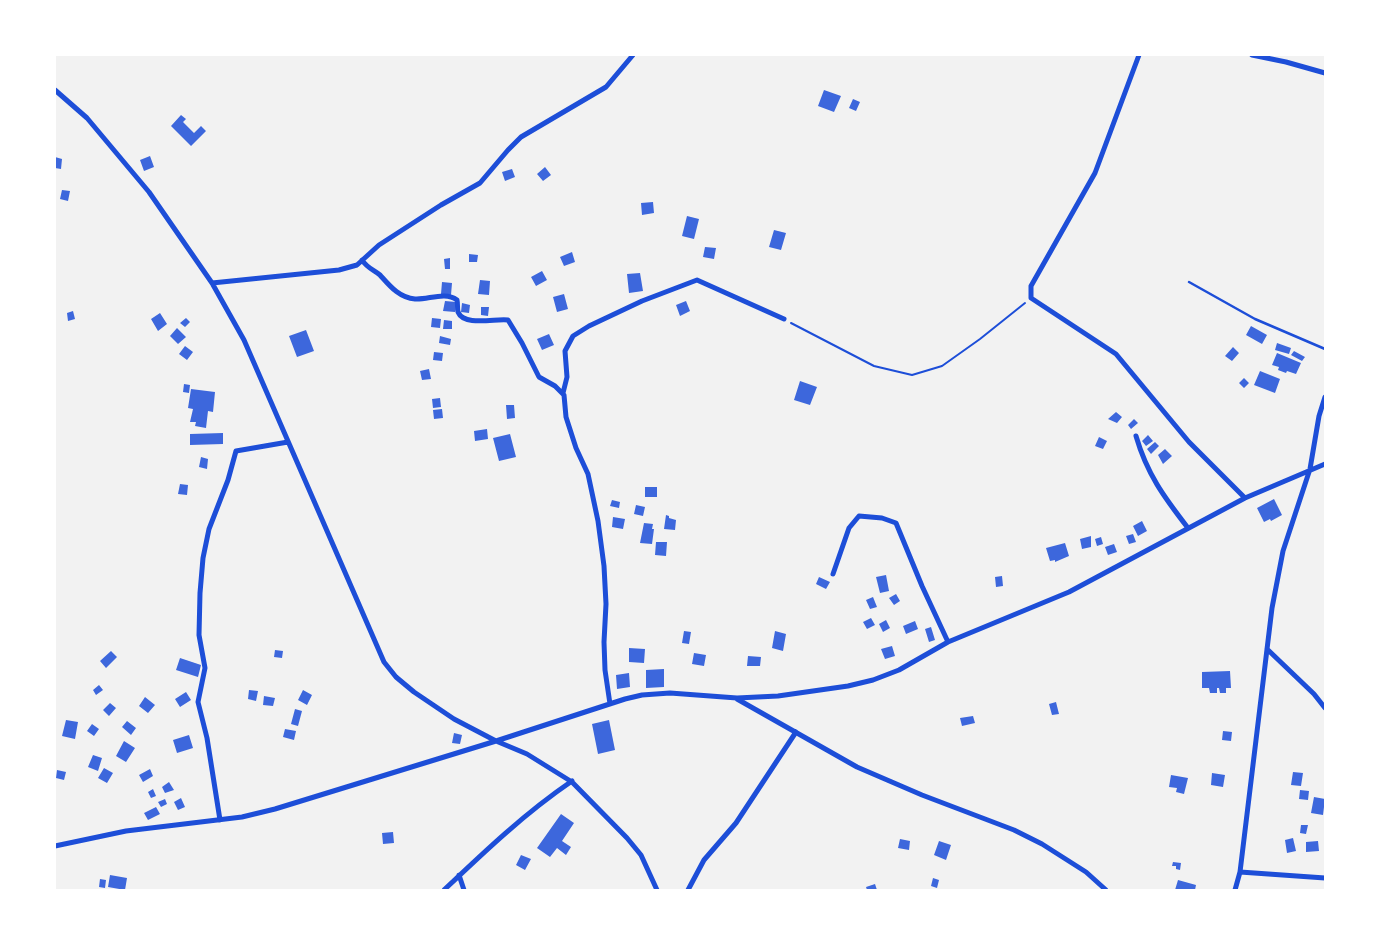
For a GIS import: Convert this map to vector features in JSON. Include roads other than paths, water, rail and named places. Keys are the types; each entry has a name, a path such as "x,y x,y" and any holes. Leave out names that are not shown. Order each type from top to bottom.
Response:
{"street":[{"path":"212,283 339,270 357,265 379,245 442,204 480,183 521,137 606,87 632,55"},
{"path":"1139,55 1095,173 1031,286 1031,298 1116,354 1189,442 1246,498"},
{"path":"1252,55 1325,73"},
{"path":"55,90 87,118 149,192 212,283 244,340 384,662 396,677 414,692 454,719 496,741 527,754 572,781 628,838 641,855 656,890"},
{"path":"362,260 365,265 379,275 389,286 410,298 451,297 457,300 459,312 465,318 508,320 539,377 563,393"},
{"path":"610,704 604,670 606,604 604,566 598,521 588,474 568,427 563,393 567,377 565,351 573,336 590,326 642,301 697,280 784,319"},
{"path":"1235,890 1240,872 1272,608 1283,550 1310,469 1319,416 1325,397"},
{"path":"1136,436 1141,453 1157,487 1188,528"},
{"path":"220,820 207,738 198,702 205,668 200,635 201,574 205,545 236,451 288,442"},
{"path":"55,846 126,831 220,820 275,809 642,695 670,693 737,698 778,696 848,686 873,680 899,670 948,642 1069,592 1246,498 1325,464"},
{"path":"833,574 849,528 859,516 882,518 896,523 948,642"},
{"path":"1267,649 1314,694 1325,708"},
{"path":"737,698 857,767 922,795 1014,830 1042,844 1086,872 1106,890"},
{"path":"688,890 704,860 736,823 796,732"},
{"path":"444,890 536,808 572,781"},
{"path":"1240,872 1325,878"},
{"path":"459,876 464,890"}],"lane":[{"path":"1189,282 1255,319 1325,349"}]}
